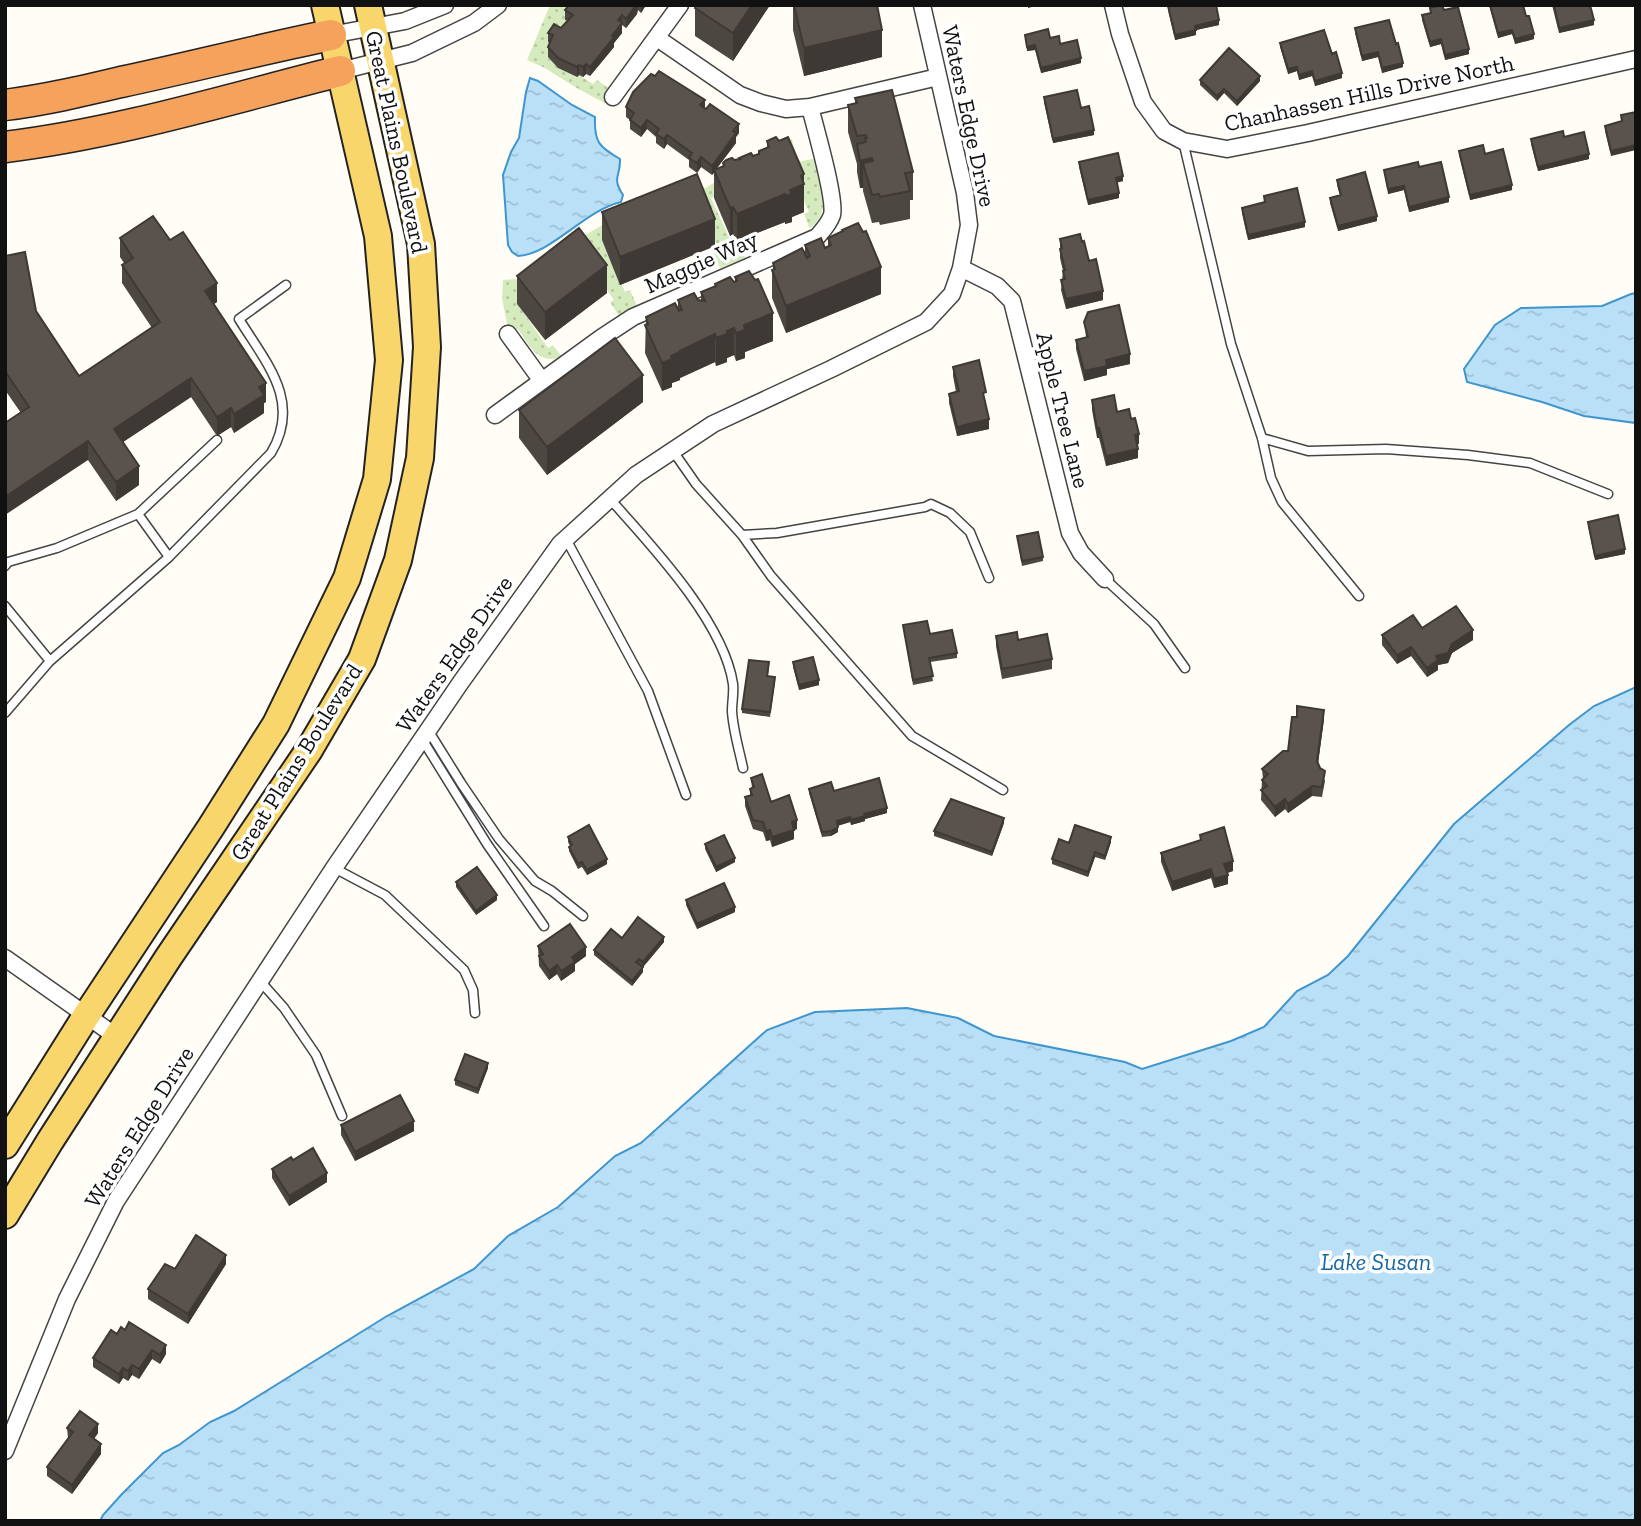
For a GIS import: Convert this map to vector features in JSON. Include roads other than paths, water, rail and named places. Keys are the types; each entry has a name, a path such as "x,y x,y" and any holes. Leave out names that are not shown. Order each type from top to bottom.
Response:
{"highway":[{"path":"5,104 36,101 331,35"},
{"path":"5,147 67,138 186,111 340,71"}],"main road":[{"name":"Great Plains Boulevard","path":"5,1145 284,711 347,578 377,479 389,360 378,236 325,5"},
{"name":"Great Plains Boulevard","path":"5,1215 168,958 309,750 362,659 398,559 419,458 427,347 421,244 370,16"}],"street":[{"path":"331,35 370,16 414,19 445,5"},
{"path":"340,71 412,53 474,23 498,5"},
{"path":"613,97 680,5"},
{"name":"Waters Edge Drive","path":"5,1451 67,1299 116,1201 334,867 560,544 636,475 713,424 886,343 926,321 951,294 961,268 970,225 922,5"},
{"name":"Chanhassen Hills Drive North","path":"1113,5 1143,102 1164,131 1183,141 1227,149 1636,59"},
{"path":"657,38 740,95 786,109 810,107 938,77"},
{"name":"Maggie Way","path":"495,415 542,381 614,337 633,317 817,237 825,229 832,212 831,194 810,107"},
{"name":"Apple Tree Lane","path":"961,268 997,286 1012,301 1070,533 1081,553 1105,579"},
{"path":"508,334 542,381"},
{"path":"5,958 117,1037"}],"lane":[{"path":"1183,141 1231,344 1262,438 1271,478 1282,502 1359,596"},
{"path":"5,713 50,661 169,557 271,453 278,442 284,422 283,403 278,383 239,319 286,285"},
{"path":"1262,438 1308,451 1386,449 1468,454 1530,463 1608,494"},
{"path":"5,566 8,562 57,548 138,514 217,440"},
{"path":"673,451 696,484 742,535 771,576 912,736 1003,790"},
{"path":"610,499 649,542 711,625 733,684 734,732 744,768"},
{"path":"742,535 777,533 931,504 950,513 970,532 989,578"},
{"path":"138,514 169,557"},
{"path":"566,539 648,691 686,795"},
{"path":"1105,579 1154,624 1185,668"},
{"path":"5,606 50,661"},
{"path":"425,734 499,839 535,881 583,916"},
{"path":"425,734 488,844 544,926"},
{"path":"334,867 385,895 464,970 472,990 475,1013"},
{"path":"260,981 284,1008 316,1055 342,1116"}],"water":[{"path":"530,78 595,117 599,143 620,159 617,180 623,195 621,202 595,214 543,248 518,256 508,245 503,175 519,138"},
{"path":"1636,293 1636,423 1584,416 1467,382 1464,369 1495,325 1521,308 1602,306"},
{"name":"Lake Susan","path":"1636,687 1636,1521 100,1521 122,1494 163,1453 387,1316 474,1269 508,1236 558,1207 615,1156 641,1143 767,1030 815,1012 907,1008 958,1018 994,1036 1125,1062 1142,1069 1231,1041 1264,1027 1297,991 1328,975 1348,956 1454,824 1594,706"}]}
